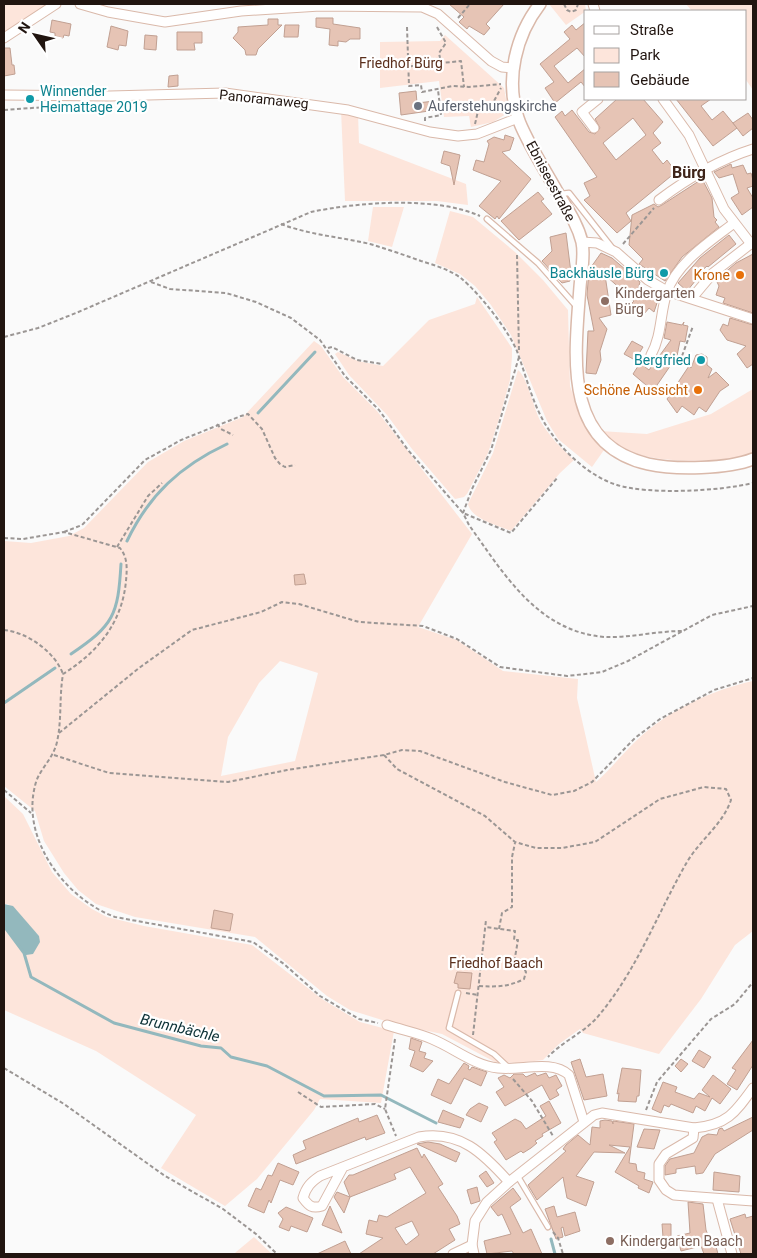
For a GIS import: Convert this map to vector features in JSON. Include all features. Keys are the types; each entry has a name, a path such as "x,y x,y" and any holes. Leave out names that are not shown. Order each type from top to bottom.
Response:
{"street":[{"path":"4,38 56,4"},
{"path":"80,4 108,12 165,22 241,11 320,6 433,7 491,61 502,67 513,68"},
{"name":"Ebniseestraße","path":"540,4 524,30 513,68 513,90 518,118 559,194 571,212 582,242 576,364 578,386 584,408 593,429 602,441 616,452 635,461 659,466 730,464 753,459"},
{"name":"Panoramaweg","path":"4,95 110,96 225,92 348,110 444,135 458,136 477,134 518,118"},
{"path":"594,128 582,112 597,100"},
{"path":"665,100 689,135 724,209 752,243 713,273 692,298"},
{"path":"659,200 706,168 733,155 753,149"},
{"path":"651,355 659,337 667,291 677,274 692,256 734,223"},
{"path":"582,242 597,243 616,252 648,280 667,291 753,320"},
{"path":"392,1027 431,1038 469,1059 508,1069 555,1067 569,1075 584,1122"},
{"path":"454,1254 473,1250 475,1221 487,1202 517,1175 584,1122 602,1113 694,1128 709,1126 728,1119 736,1112 753,1088"},
{"path":"694,1128 693,1138 666,1154 659,1164 659,1180 666,1190 674,1195 753,1201"},
{"path":"342,1169 322,1206 315,1208 309,1206 303,1198 310,1183 320,1176 342,1169 419,1137 447,1136 489,1160 509,1182"},
{"path":"717,1199 732,1254"}],"lane":[{"path":"559,194 569,193 616,252"},
{"path":"487,219 561,287 578,309"},
{"path":"458,992 448,1028 494,1054 508,1069"},
{"path":"517,1175 548,1227"}],"path":[{"path":"460,15 470,4"},
{"path":"564,4 566,10 571,12 576,10 578,4"},
{"path":"436,26 446,43 439,53 442,63"},
{"path":"407,28 409,86 421,85 422,92 452,86 502,84 494,101 478,111 475,116 477,134"},
{"path":"385,69 461,61 464,87"},
{"path":"425,118 441,115 438,90"},
{"path":"616,252 657,205 659,200"},
{"path":"4,337 38,328 151,282 311,212 347,205 417,204 474,213 487,219"},
{"path":"281,224 296,230 370,244 434,265 460,277 479,294 519,356 544,422 556,439 572,456 595,474 617,485 660,489 711,488 753,483"},
{"path":"463,514 472,489 491,450 519,356 516,260 518,246"},
{"path":"151,282 170,289 226,294 256,302 291,318 320,340 328,348 345,376 379,410 408,450 463,514 524,599 550,619 584,634 607,637 682,631"},
{"path":"682,356 693,326"},
{"path":"328,348 332,347 357,360 382,364"},
{"path":"4,538 22,539 64,532 82,525 145,460 181,440 218,424 248,414 262,429 275,458 280,464 285,467 294,465"},
{"path":"218,424 221,429 233,435"},
{"path":"463,514 512,533 558,477"},
{"path":"117,547 148,496 162,483"},
{"path":"63,674 92,651 115,624 125,592 126,562 123,552 117,547 64,532"},
{"path":"59,733 138,668 192,630 261,612 282,602 299,604 359,622 423,626 457,639 500,668 568,676 602,672 628,661 712,615 753,606"},
{"path":"4,630 28,638 44,649 60,666 63,674 59,697 59,733 54,755 35,784 31,813 40,841 56,872 76,894 98,911 115,917 252,942 284,964 320,996 359,1019 392,1027 384,1109 400,1145"},
{"path":"54,755 109,773 228,782 287,770 384,755 402,750 420,751 541,794 565,794 592,782 635,738 660,718 714,690 753,678"},
{"path":"384,755 397,769 485,816 515,842 536,848 562,848 595,842 660,799 704,787 726,789 731,800 727,812 689,859 634,964 594,1020 584,1030 558,1046 541,1067"},
{"path":"4,790 31,813"},
{"path":"499,929 502,913 512,907 512,857 515,842"},
{"path":"474,1032 486,920"},
{"path":"479,986 497,987 519,982 526,976 525,968 514,964 518,940 514,940 515,931 485,927"},
{"path":"642,1119 657,1082 711,1019 735,1004 753,982"},
{"path":"458,992 478,995"},
{"path":"4,1068 64,1104 165,1176 223,1209 256,1234 277,1254"},
{"path":"508,1069 532,1101 558,1144"},
{"path":"298,1092 321,1107 375,1104 384,1109"},
{"path":"548,1227 558,1238 563,1254"}],"green space":[{"path":"4,4 49,4 4,32"},
{"path":"549,4 585,4 586,10 584,12 566,25"},
{"path":"686,4 753,4 753,90 747,81 747,10 691,10"},
{"name":"Friedhof Bürg","path":"445,35 504,88 508,110 506,114 493,122 471,127 469,116 444,117 439,81 380,88 380,42 440,41"},
{"path":"341,110 358,114 359,143 466,184 468,205 437,201 345,201"},
{"path":"373,207 404,207 392,247 368,241"},
{"path":"450,211 473,217 515,252 543,280 568,310 570,386 583,424 604,450 592,467 558,439 547,421 511,335 491,305 475,286 460,274 435,263"},
{"path":"477,297 512,348 510,380 488,453 467,494 464,497 455,499 412,449 387,415 349,375 335,354 338,352 358,361 383,366 429,320 475,304"},
{"name":"Friedhof Baach","path":"314,341 321,346 343,377 377,411 472,534 418,627 457,640 503,671 578,679 577,698 596,782 637,740 662,719 706,696 753,681 753,931 735,945 701,999 659,1054 583,1033 580,1029 559,1044 543,1060 517,1063 495,1062 442,1034 395,1024 350,1010 327,996 255,937 135,917 96,904 78,890 64,873 44,841 35,811 4,786 4,541 31,543 69,536 84,528 148,462 184,441 243,417","holes":["280,661 318,673 295,761 221,776 228,737 259,683"]},
{"path":"518,370 524,379 541,422 548,433 574,460 560,473 511,531 480,518 474,514 468,504 493,453"},
{"path":"753,389 753,454 705,461 669,460 635,454 622,448 600,431 647,434 711,414"},
{"path":"4,796 23,814 52,872 71,894 92,909 107,917 144,926 252,945 322,999 360,1022 394,1031 381,1103 320,1099 314,1110 257,1179 225,1206 161,1168 196,1115 96,1051 4,1010 4,926 26,955 39,936 8,904 4,904"},
{"path":"254,1237 272,1254 234,1254 236,1252"}],"water":[{"path":"4,904 13,906 39,936 40,942 33,954 26,955 4,926"}],"building":[{"path":"449,4 504,4 486,24 490,28 484,35 469,26 467,29 459,22 464,17"},
{"path":"316,18 333,18 333,24 360,28 360,39 350,39 346,42 338,41 338,46 329,45 330,29 316,27"},
{"path":"268,19 278,19 278,25 282,25 258,49 256,55 246,55 245,50 233,38 238,32 238,27 268,25"},
{"path":"52,20 71,24 69,36 64,35 63,38 55,36 55,33 50,32"},
{"path":"584,24 584,56 577,48 554,66 568,83 584,70 584,86 581,82 555,103 545,88 554,82 540,64 570,39 564,32 572,25 576,30"},
{"path":"285,25 299,25 298,37 284,37"},
{"path":"111,26 128,31 126,46 119,45 118,50 107,47"},
{"path":"177,32 202,32 202,43 194,43 195,50 177,50"},
{"path":"145,35 157,36 156,50 144,49"},
{"path":"4,48 10,48 15,74 4,76"},
{"path":"178,75 178,86 168,87 169,76"},
{"name":"Auferstehungskirche","path":"416,91 417,103 435,101 436,110 401,115 399,93"},
{"path":"616,100 644,100 663,122 653,133 661,143 652,150 663,164 667,160 676,172 626,213 631,221 617,233 584,200 590,196 584,183 597,177 555,117 562,111 565,116 572,110 589,132 595,134 600,128 595,119","holes":["633,118 646,135 616,160 603,143"]},
{"path":"677,100 710,100 701,106 712,120 723,111 737,128 713,146"},
{"path":"748,113 753,120 753,128 743,136 733,123"},
{"path":"505,135 514,138 510,150 502,152 531,179 499,219 497,216 495,219 479,206 501,181 473,170 476,160 484,162 489,144 487,141 494,137 504,140"},
{"path":"444,151 460,155 454,185 450,166 441,163"},
{"path":"731,164 732,168 743,165 747,174 751,173 753,180 753,186 747,188 753,198 753,207 742,215 731,198 739,193 733,174 719,178 714,172"},
{"path":"702,179 712,198 714,217 717,220 715,222 719,227 682,257 665,281 639,264 643,259 629,245 632,215 654,204 658,207 662,205"},
{"path":"538,192 544,199 541,201 552,214 519,240 501,221"},
{"path":"566,233 571,273 569,274 570,281 562,283 542,261 552,251 550,237"},
{"path":"729,235 736,244 694,278 696,280 687,291 678,283 700,258"},
{"path":"601,253 612,258 640,282 638,289 651,300 655,296 658,300 654,312 649,308 644,314 632,303 634,301 605,275 611,315 599,318 607,329 600,351 601,360 596,374 586,373 588,331 594,331 587,295 589,270"},
{"path":"753,254 753,313 723,303 725,298 716,295 719,286 716,280 736,263"},
{"path":"730,318 753,325 753,364 747,368 737,354 746,346 727,340 720,330 723,324 728,326"},
{"path":"667,322 682,325 684,322 683,325 688,326 685,342 680,341 677,356 653,391 633,374 640,363 649,370 671,340 664,338"},
{"path":"632,341 643,347 635,360 624,354"},
{"name":"Schöne Aussicht","path":"702,354 707,357 707,365 712,369 708,378 716,372 729,385 720,391 706,412 699,407 694,415 682,406 677,413 667,399 689,366 691,368 696,355"},
{"path":"304,574 306,584 295,585 294,575"},
{"path":"214,910 233,914 230,931 211,928"},
{"path":"457,972 472,973 470,989 458,988 458,984 454,983"},
{"path":"411,1038 422,1042 419,1051 426,1053 424,1058 433,1061 423,1072 410,1066 415,1051 409,1049"},
{"path":"753,1040 753,1065 737,1090 727,1084 736,1070 732,1068"},
{"path":"699,1050 711,1057 704,1068 692,1061"},
{"path":"580,1059 586,1077 603,1074 607,1096 584,1100 571,1062"},
{"path":"681,1059 688,1064 681,1072 675,1066"},
{"path":"464,1063 469,1066 468,1069 470,1070 472,1067 487,1072 481,1086 464,1078 451,1104 431,1095 438,1079 449,1084"},
{"path":"622,1068 641,1070 639,1096 637,1096 636,1102 618,1101 619,1093 617,1094"},
{"path":"535,1073 537,1076 546,1073 549,1078 556,1075 562,1086 556,1090 559,1095 550,1100 542,1085 505,1106 496,1092 504,1087 498,1078 504,1075 510,1078 514,1074 523,1074 526,1077"},
{"path":"713,1075 731,1089 720,1104 712,1098 705,1111 696,1106 693,1113 671,1104 669,1107 664,1105 661,1113 652,1109 663,1082 677,1087 675,1092 694,1099 699,1093 710,1097 702,1090"},
{"path":"549,1101 561,1123 542,1134 543,1136 535,1141 537,1143 531,1148 523,1153 521,1151 506,1160 494,1142 497,1140 492,1133 515,1119 521,1122 526,1129 546,1116 540,1106"},
{"path":"479,1103 488,1107 481,1122 466,1115 470,1109"},
{"path":"443,1110 464,1119 460,1128 438,1122"},
{"path":"377,1115 385,1133 366,1140 365,1137 296,1164 293,1155 306,1149 303,1141 358,1118 359,1122"},
{"path":"753,1117 753,1130 715,1154 703,1173 696,1174 695,1166 676,1169 676,1173 665,1175 665,1166 670,1159 694,1153 702,1137 708,1134 717,1135 719,1129 722,1128 724,1131"},
{"path":"600,1121 612,1121 613,1124 613,1121 634,1124 629,1163 636,1164 637,1171 645,1173 644,1179 653,1182 649,1193 638,1188 639,1186 615,1172 630,1147 609,1145 625,1153 594,1152 576,1176 594,1182 586,1206 567,1198 563,1177 537,1200 528,1185 566,1151 563,1149 578,1135 590,1145 592,1127 600,1128"},
{"path":"644,1129 660,1130 654,1149 637,1147"},
{"path":"428,1142 440,1144 460,1153 456,1162 417,1144"},
{"path":"417,1148 422,1158 424,1154 443,1184 438,1187 457,1216 460,1224 449,1229 455,1240 433,1254 359,1254 383,1238 366,1234 369,1220 377,1222 379,1215 387,1217 426,1193 410,1167 394,1174 396,1179 350,1197 344,1182 349,1175","holes":["412,1221 419,1235 406,1245 395,1228"]},
{"path":"278,1163 299,1172 293,1185 280,1180 271,1203 269,1200 264,1213 248,1206 256,1188 261,1190 268,1175 272,1176"},
{"path":"486,1171 494,1183 487,1187 479,1176"},
{"path":"714,1172 740,1176 739,1192 713,1190"},
{"path":"477,1187 480,1201 471,1204 467,1190"},
{"path":"513,1188 521,1199 510,1207 523,1233 531,1229 542,1254 514,1254 512,1251 487,1254 484,1241 511,1234 502,1214 498,1216 491,1207"},
{"path":"337,1192 350,1197 344,1213 334,1197"},
{"path":"688,1202 703,1204 706,1230 710,1240 714,1239 718,1254 704,1254 701,1246 681,1251 677,1236 690,1233"},
{"path":"330,1206 342,1233 322,1225"},
{"path":"554,1206 557,1217 575,1212 580,1231 565,1236 563,1227 561,1228 563,1237 556,1239 545,1209"},
{"path":"286,1207 313,1218 307,1232 291,1226 289,1231 279,1227 283,1219 278,1213"},
{"path":"745,1214 746,1218 753,1216 753,1254 741,1254 730,1219"},
{"path":"662,1224 671,1224 671,1237 663,1237"},
{"path":"345,1241 351,1254 317,1254"}],"waterway":[{"path":"258,413 315,352"},
{"path":"127,541 145,510 168,483 195,462 227,444"},
{"path":"71,654 97,635 111,617 118,596 121,564"},
{"path":"4,703 55,668"},
{"name":"Brunnbächle","path":"4,926 24,953 31,977 114,1023 201,1046 221,1048 231,1057 267,1066 324,1096 381,1095 436,1123"},
{"name":"Brunnbächle","path":"551,1239 555,1254"}],"place":[{"name":"Winnender Heimattage 2019","path":"30,99"},
{"name":"Auferstehungskirche","path":"418,106"},
{"name":"Backhäusle Bürg","path":"664,273"},
{"name":"Krone","path":"740,275"},
{"name":"Kindergarten Bürg","path":"605,301"},
{"name":"Bergfried","path":"701,360"},
{"name":"Schöne Aussicht","path":"698,390"},
{"name":"Kindergarten Baach","path":"610,1241"}],"district":[{"name":"Bürg","path":"689,172"}]}
